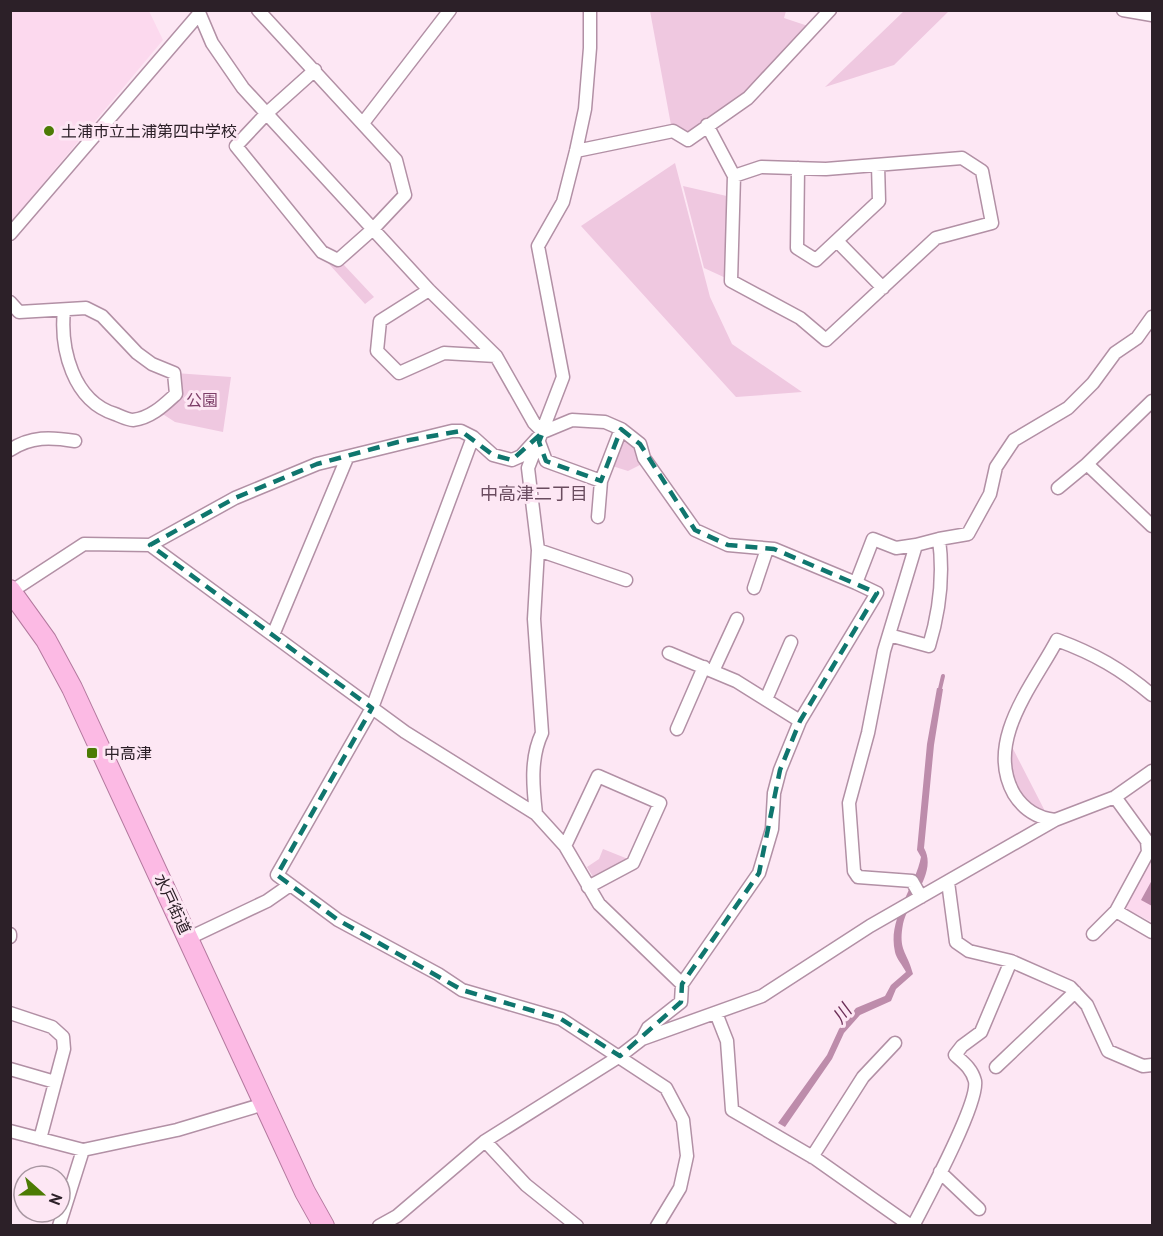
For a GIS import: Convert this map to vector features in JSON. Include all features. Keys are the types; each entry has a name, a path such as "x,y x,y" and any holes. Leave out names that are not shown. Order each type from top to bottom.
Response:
{"highway":[{"name":"水戸街道","path":"11,590 46,640 72,688 264,1104 324,1226"}],"street":[{"path":"258,10 315,69 396,160 405,195 374,229 338,260 322,252 236,146 267,113 315,69"},
{"path":"363,123 450,10"},
{"path":"536,814 534,764 536,746 542,733 534,620 538,550 528,468 563,377 538,246 563,202 576,151 585,109 590,48 590,10"},
{"path":"576,151 673,131 688,140 707,124 748,98 830,10"},
{"path":"1123,10 1152,15"},
{"path":"10,234 198,12 218,52 243,88 429,290 496,356 541,437 546,461 601,481"},
{"path":"707,124 734,176 732,281 800,318 826,340 936,238 992,223 982,171 962,158 878,165 761,167 734,176"},
{"path":"798,168 797,248 816,260 879,201 878,165"},
{"path":"837,241 883,288"},
{"path":"429,290 380,321 377,351 399,374 444,353 496,356"},
{"path":"10,302 19,312 86,308 102,316 137,353 152,364 174,373 176,394 158,411 132,420 99,409 77,385 62,336 64,310"},
{"path":"856,583 873,539 896,548 968,534 990,494 996,467 1014,440 1068,408 1093,383 1115,353 1137,338 1152,317"},
{"path":"1058,488 1087,464 1152,401"},
{"path":"11,590 84,544 150,545 235,498 317,464 347,458 398,442 452,431 461,431 473,437 493,455 512,460 521,456 541,437 572,420 605,422 621,429 640,444 645,458 695,530 728,545 774,549 878,592 800,721 780,770 774,793 772,829 759,873 682,984 681,1002 648,1028 642,1039"},
{"path":"598,517 601,481 621,429"},
{"path":"10,450 24,441 51,437 75,441"},
{"path":"473,437 372,708 277,875 338,920 438,974 462,990 561,1019 666,1088 683,1120 687,1156 680,1188 657,1226"},
{"path":"273,635 347,458"},
{"path":"1087,464 1152,526"},
{"path":"889,635 929,646 939,612 943,568 939,539"},
{"path":"150,545 405,732 536,814 565,846 599,904 682,984"},
{"path":"916,545 889,635 868,733 849,803 854,871 858,877 912,881 921,897"},
{"path":"754,588 767,549"},
{"path":"538,550 626,580"},
{"path":"677,729 737,619"},
{"path":"1055,820 1040,818 1021,804 1008,783 1005,762 1007,739 1026,690 1058,640 1094,654 1125,673 1152,695"},
{"path":"767,698 791,642"},
{"path":"669,652 767,698 800,721"},
{"path":"379,1226 397,1216 485,1141 620,1056 642,1039 762,996 870,926 1055,820 1115,797 1152,771"},
{"path":"565,846 598,776 660,803 633,863 588,887"},
{"path":"1092,934 1116,911 1148,852 1147,841 1115,797"},
{"path":"948,882 956,942 969,951 1011,961 1070,987 1086,1005 1108,1051 1143,1066 1152,1065"},
{"path":"189,938 267,901 290,885"},
{"path":"1116,911 1152,932"},
{"path":"716,1012 727,1041 732,1110 812,1157 912,1226 959,1131 975,1083 971,1069 955,1055 962,1046 981,1032 1011,961"},
{"path":"996,1067 1075,992"},
{"path":"10,1014 52,1027 63,1037 64,1049 40,1139"},
{"path":"812,1157 863,1077 895,1043"},
{"path":"10,1070 55,1082"},
{"path":"10,1131 83,1150 177,1130 264,1104"},
{"path":"485,1141 526,1185 569,1223"},
{"path":"59,1226 83,1150"},
{"path":"940,1172 979,1209"}],"highlighted area":[{"path":"621,429 640,444 695,530 728,545 774,549 877,593 800,721 780,770 759,873 682,984 681,1002 620,1056 561,1019 462,990 338,920 277,875 372,708 150,545 235,498 317,464 398,442 461,431 493,455 512,460 543,432 539,442 546,461 601,481"}],"shaded area":[{"name":"土浦市立土浦第四中学校","path":"11,10 149,11 163,40 11,222"},
{"path":"937,688 943,689 934,745 924,848 927,867 925,877 906,915 902,933 902,946 913,974 896,989 891,1001 860,1015 844,1033 832,1059 785,1127 778,1123 827,1055 839,1029 856,1008 885,996 891,985 906,972 895,952 895,928 921,857 917,850 927,744"},
{"path":"1152,854 1152,922 1122,907"},
{"path":"1152,880 1152,906 1141,900"}],"green space":[{"path":"650,11 786,11 784,18 811,27 745,95 687,134 671,125"},
{"path":"904,11 949,11 894,65 825,87"},
{"path":"675,163 710,297 732,344 802,392 736,397 581,226"},
{"path":"683,186 731,197 728,279 704,268"},
{"path":"320,254 344,265 374,297 365,304"},
{"name":"公園","path":"175,373 231,377 223,432 175,422 158,411 177,394"},
{"path":"622,433 637,447 644,463 628,471 609,465"},
{"path":"1010,743 1048,817 1005,785"},
{"path":"603,849 628,859 593,877 587,867 599,859"}],"waterway":[{"name":"川","path":"939,693 943,676"}],"place":[{"name":"土浦市立土浦第四中学校","path":"49,131"},
{"name":"中高津","path":"92,753"}],"district":[{"name":"中高津二丁目","path":"534,494"}]}
